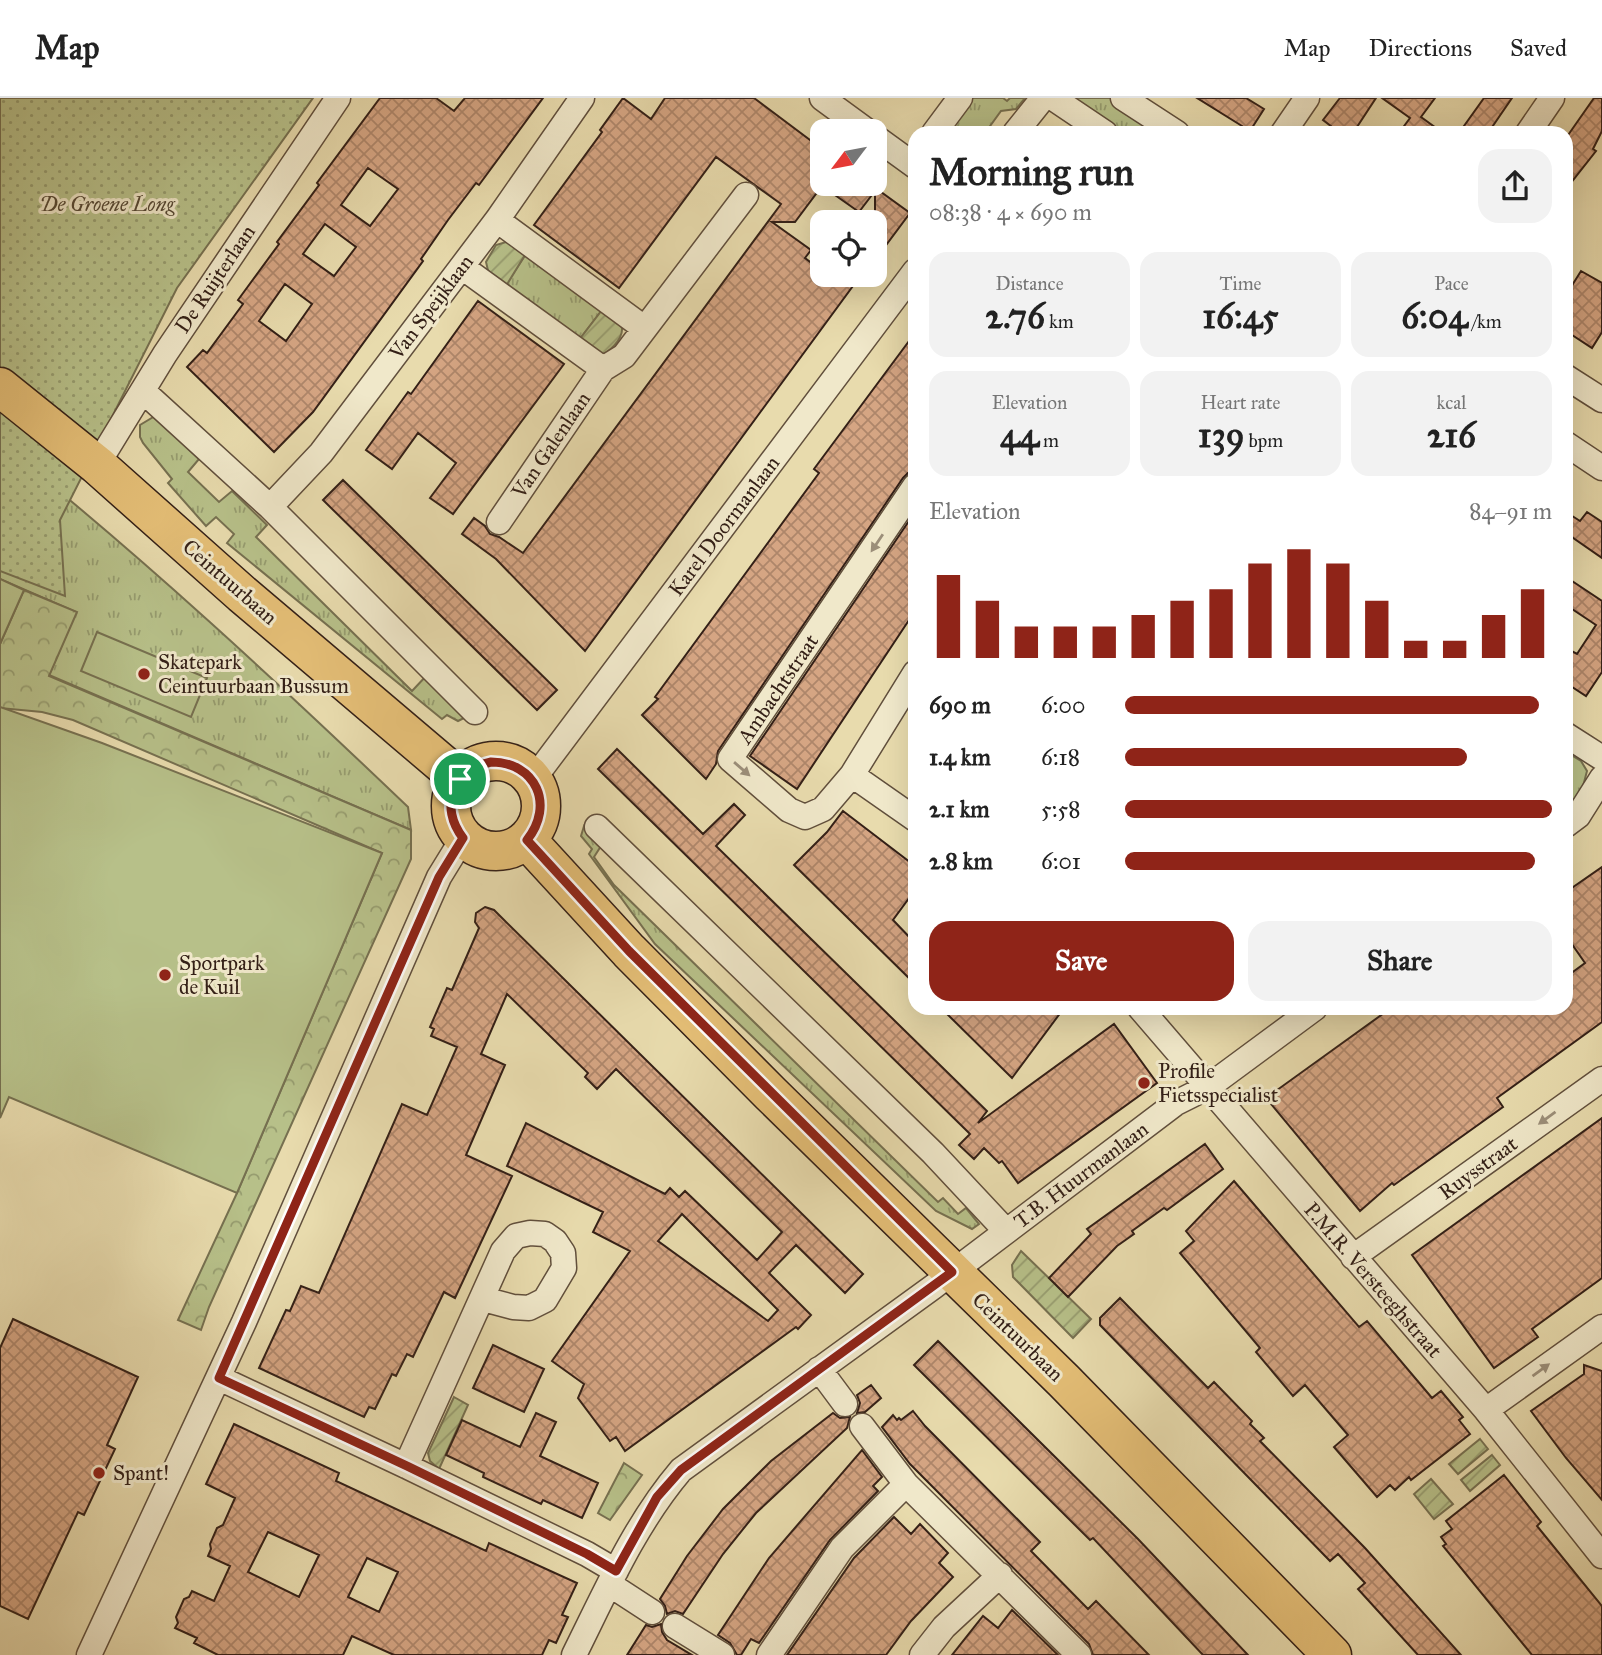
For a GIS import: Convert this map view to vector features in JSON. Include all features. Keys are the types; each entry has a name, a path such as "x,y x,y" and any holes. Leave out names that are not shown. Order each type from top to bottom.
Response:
{"main road":[{"name":"Ceintuurbaan","path":"0,387 97,465 242,594 460,779"},
{"path":"501,762 519,768 532,780 540,798 540,812 537,825 527,840 516,847 493,852 472,845 463,838 453,821 451,810 454,788 469,769 481,764 501,762"},
{"name":"Ceintuurbaan","path":"527,840 638,960 1064,1381 1332,1655"}],"street":[{"name":"De Ruijterlaan","path":"97,465 165,354 338,98"},
{"name":"Van Speijklaan","path":"270,507 321,453 497,220 582,98"},
{"path":"822,98 851,119"},
{"path":"939,126 960,98"},
{"path":"1021,126 1043,98"},
{"path":"1053,98 1095,126"},
{"path":"1123,98 1166,126"},
{"path":"1288,126 1307,98"},
{"path":"1533,126 1552,98"},
{"path":"887,145 908,159"},
{"name":"Van Galenlaan","path":"499,522 603,369 624,356 746,195"},
{"path":"497,220 644,328"},
{"name":"Van Galenlaan","path":"462,267 603,369"},
{"name":"Karel Doormanlaan","path":"532,780 908,283"},
{"path":"1573,380 1600,393"},
{"path":"143,391 270,507 475,712"},
{"path":"1573,449 1602,468"},
{"name":"Ambachtstraat","path":"852,775 823,809 805,817 789,810 730,759 908,496"},
{"path":"908,684 852,775 908,814"},
{"path":"1573,739 1602,758"},
{"path":"1573,820 1602,778"},
{"path":"597,827 933,1153 1006,1231"},
{"path":"89,1655 219,1378 439,877 463,838"},
{"name":"P.M.R. Versteeghstraat","path":"1146,1015 1486,1410 1602,1556"},
{"name":"T.B. Huurmanlaan","path":"574,1655 657,1497 681,1470 952,1272 1176,1103 1208,1087 1306,1015"},
{"name":"Ruysstraat","path":"1353,1257 1602,1079"},
{"path":"407,1466 483,1299"},
{"path":"1486,1410 1602,1326"},
{"path":"819,1369 845,1404"},
{"path":"219,1378 587,1554 652,1612"},
{"path":"862,1426 906,1484 1079,1655"},
{"path":"769,1655 842,1548 906,1484"},
{"path":"922,1655 944,1627 1000,1575"},
{"path":"675,1626 722,1655"}],"green space":[{"name":"De Groene Long","path":"0,98 313,98 177,288 60,520 65,596 0,571"},
{"path":"970,98 1003,98 1007,101 1010,98 1025,98 1016,109 1001,111 990,126 949,126"},
{"path":"1069,98 1112,98 1156,126 1109,126"},
{"path":"517,242 525,255 506,286 490,279 486,262 496,245"},
{"path":"526,254 602,310 579,340 505,286"},
{"path":"602,310 617,317 622,333 607,352 599,356 579,340"},
{"path":"155,416 199,459 188,472 219,502 232,491 267,525 256,537 412,691 428,674 470,715 458,721 447,715 442,719 227,543 234,534 216,517 206,526 168,483 172,479 140,437 140,425"},
{"path":"0,443 157,575 309,713 408,807 411,830 49,675 76,612 0,579"},
{"path":"0,579 24,590 0,644"},
{"path":"24,590 77,612 49,676 411,830 411,859 201,1330 178,1320 237,1193 382,853 73,720 42,712 0,708 0,644"},
{"name":"Skatepark Ceintuurbaan Bussum","path":"97,632 207,678 191,717 81,671"},
{"name":"Sportpark de Kuil","path":"0,707 102,743 382,853 237,1193 9,1097 0,1118"},
{"path":"1573,756 1581,761 1587,771 1581,794 1573,803"},
{"path":"584,826 601,846 594,857 614,885 938,1202 943,1198 958,1214 966,1208 979,1224 972,1229 936,1211 655,944 589,854 592,849 581,836"},
{"path":"1021,1251 1091,1319 1073,1338 1013,1277 1012,1265"},
{"path":"454,1397 468,1405 439,1469 430,1461 428,1453"},
{"path":"1480,1439 1488,1449 1458,1474 1449,1464"},
{"path":"1492,1455 1500,1465 1470,1491 1461,1480"},
{"path":"624,1463 642,1475 610,1520 598,1513"},
{"path":"1431,1479 1453,1504 1434,1519 1414,1494"}],"building":[{"path":"380,98 436,98 454,111 465,98 543,98 479,185 476,183 448,220 421,259 423,261 313,412 274,452 187,367 203,350 207,353 243,304 238,300 319,185 317,183","holes":["368,168 398,189 370,226 341,205","325,224 356,247 334,276 303,254","285,284 312,304 286,341 259,321"]},
{"path":"623,98 651,119 665,98 754,98 810,140 810,196 814,196 795,222 772,222 810,249 805,258 810,262 810,287 852,287 585,651 496,559 462,534 474,518 485,526 490,534 523,553 781,204 716,157 619,288 534,225 602,132 600,130"},
{"path":"1197,98 1246,98 1264,109 1253,126 1242,126"},
{"path":"1340,98 1376,98 1358,126 1331,126 1323,120"},
{"path":"1382,98 1435,98 1421,117 1433,126 1404,126 1410,118"},
{"path":"1484,98 1512,98 1493,126 1464,126"},
{"path":"1594,98 1602,98 1602,131 1593,149 1596,151 1573,180 1573,128"},
{"path":"836,196 871,196 861,210 856,210"},
{"path":"875,196 887,196 908,212 908,216 887,244 887,210 875,210"},
{"path":"1581,271 1602,283 1602,332 1592,348 1573,336 1573,284"},
{"path":"478,301 564,364 453,514 430,498 456,463 418,433 392,469 366,450 408,392 411,394"},
{"path":"908,342 908,473 718,751 716,764 706,779 642,715 658,699 655,697 819,473 814,469"},
{"path":"343,480 557,690 537,710 323,500"},
{"path":"1587,512 1602,522 1602,558 1573,538 1573,516 1580,521"},
{"path":"908,522 908,622 797,789 750,756"},
{"path":"1573,582 1602,601 1602,672 1586,696 1573,688 1573,652 1577,654 1596,625 1573,610"},
{"path":"617,749 703,834 734,804 745,815 716,846 987,1111 978,1123 1114,1024 1157,1083 1018,1183 1002,1161 999,1163 984,1148 974,1159 959,1145 970,1134 598,769"},
{"path":"843,811 908,861 908,900 893,920 908,936 908,977 794,865 827,832"},
{"path":"1602,867 1602,1022 1497,1098 1503,1107 1394,1185 1392,1183 1360,1211 1266,1098 1381,1015 1573,1015 1573,972 1585,963 1573,946 1573,887"},
{"path":"485,907 494,910 863,1274 845,1293 796,1245 769,1273 811,1315 798,1329 796,1327 625,1451 616,1437 610,1441 578,1398 584,1384 552,1361 630,1251 593,1232 603,1212 507,1166 526,1123 665,1194 670,1188 679,1197 685,1191 757,1260 782,1232 616,1069 597,1089 585,1077 588,1073 507,994 481,1054 505,1065 466,1155 512,1176 455,1298 444,1292 413,1357 407,1354 396,1376 392,1374 375,1409 369,1407 364,1417 259,1368 286,1310 290,1311 301,1286 319,1293 402,1104 427,1115 457,1047 431,1036 434,1029 430,1027 447,988 452,990 479,928 475,922 476,913","holes":["682,1214 778,1310 768,1321 658,1241"]},
{"path":"948,1015 1059,1015 1012,1078"},
{"path":"1602,1118 1602,1278 1532,1329 1538,1337 1494,1368 1412,1255"},
{"path":"1205,1144 1223,1169 1167,1210 1164,1208 1132,1231 1134,1234 1117,1246 1068,1297 1049,1278 1091,1234 1087,1229"},
{"path":"1234,1181 1359,1327 1367,1321 1432,1398 1441,1391 1463,1417 1459,1420 1470,1434 1395,1490 1390,1485 1377,1497 1334,1447 1348,1435 1305,1385 1293,1396 1256,1352 1260,1348 1180,1253 1194,1241 1186,1231"},
{"path":"1120,1298 1208,1388 1214,1382 1252,1421 1250,1424 1264,1438 1260,1441 1365,1548 1461,1655 1418,1655 1358,1589 1365,1583 1338,1554 1330,1561 1100,1325 1100,1318"},
{"path":"13,1319 138,1377 107,1445 115,1449 84,1515 78,1512 28,1619 0,1606 0,1348"},
{"path":"938,1341 1138,1539 1248,1655 1203,1655 1093,1538 1090,1540 914,1365"},
{"path":"493,1345 544,1369 524,1412 473,1388"},
{"path":"1584,1365 1602,1371 1602,1500 1531,1411 1584,1374"},
{"path":"871,1385 881,1398 865,1412 857,1413 860,1403 857,1395"},
{"path":"913,1411 1040,1542 1031,1551 1088,1609 1096,1601 1149,1655 1093,1655 1089,1644 910,1464 882,1427 893,1415 897,1420 901,1420"},
{"path":"536,1413 556,1422 540,1456 598,1483 582,1518 543,1500 541,1504 483,1477 484,1473 446,1455 462,1420 520,1447"},
{"path":"833,1413 840,1418 850,1417 847,1428 756,1513 723,1554 683,1614 675,1611 667,1614 660,1599 687,1556 723,1509 771,1461"},
{"path":"234,1424 339,1473 336,1481 486,1551 489,1543 577,1583 562,1615 568,1617 556,1643 549,1640 542,1655 394,1655 352,1636 343,1655 218,1655 194,1643 197,1638 175,1628 178,1623 176,1617 184,1599 189,1597 192,1591 214,1601 230,1566 208,1556 217,1528 223,1525 235,1498 206,1484","holes":["268,1532 319,1555 299,1597 248,1572","367,1558 398,1572 379,1612 348,1597"]},
{"path":"862,1450 882,1477 873,1486 878,1491 830,1540 759,1643 751,1639 741,1655 737,1655 730,1643 718,1635 769,1558"},
{"path":"1504,1475 1541,1522 1537,1526 1602,1606 1602,1655 1532,1655 1443,1546 1446,1544 1441,1537 1452,1529 1446,1521"},
{"path":"894,1517 911,1534 920,1524 948,1553 939,1563 953,1577 911,1621 886,1655 787,1655 854,1558"},
{"path":"1012,1610 1058,1655 952,1655 983,1616 998,1628"},
{"path":"661,1624 667,1640 692,1655 627,1655 646,1625 652,1627"}],"place":[{"name":"Skatepark Ceintuurbaan Bussum","path":"144,674"},
{"name":"Sportpark de Kuil","path":"165,975"},
{"name":"Profile Fietsspecialist","path":"1144,1083"},
{"name":"Spant!","path":"99,1473"}],"route":[{"path":"491,762 510,764 527,774 537,789 540,812 537,825 527,840 629,951 952,1272 681,1470 657,1497 616,1571 587,1554 407,1466 219,1378 439,877 463,838 453,821 451,810 454,788 460,779 469,769 491,762"}]}
